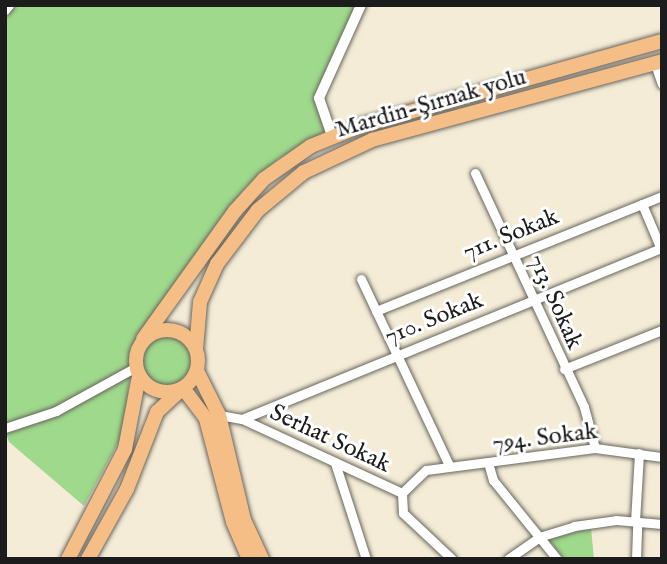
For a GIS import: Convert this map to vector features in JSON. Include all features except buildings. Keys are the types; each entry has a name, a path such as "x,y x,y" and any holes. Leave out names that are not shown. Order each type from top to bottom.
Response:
{"main road":[{"path":"68,559 125,449 143,340 248,196 295,156 332,136 662,41"},
{"name":"Mardin-Şırnak yolu","path":"196,349 200,302 217,264 258,210 304,172 372,140 658,62"},
{"path":"143,340 172,330 196,349 197,371 219,415 244,520 262,559"},
{"path":"88,559 122,498 157,412 197,371"},
{"path":"137,372 154,390 183,388"},
{"path":"183,388 206,419 233,522 249,559"}],"street":[{"path":"5,10 9,5"},
{"path":"332,136 319,98 361,5"},
{"path":"658,62 662,84"},
{"name":"713. Sokak","path":"475,173 564,369 595,448"},
{"name":"711. Sokak","path":"376,311 662,196"},
{"path":"642,204 661,248"},
{"name":"710. Sokak","path":"242,419 661,248"},
{"path":"361,279 448,464"},
{"path":"564,369 662,330"},
{"path":"5,428 56,411 137,372"},
{"path":"219,415 242,419"},
{"name":"Serhat Sokak","path":"242,419 402,494"},
{"name":"794. Sokak","path":"402,494 421,472 448,464 489,466 595,448 662,457"},
{"path":"636,559 639,453"},
{"path":"335,463 366,559"},
{"path":"489,466 493,480 557,559"},
{"path":"402,494 410,523 452,559"},
{"path":"508,559 538,537 597,522 636,521 662,524"}],"green space":[{"path":"5,5 361,5 319,98 329,130 278,159 244,189 133,344 124,432 84,506 9,442 5,431"},
{"path":"166,334 185,341 192,360 185,379 166,386 147,379 140,360 147,341"},
{"path":"591,528 594,559 564,559 548,539"}]}
